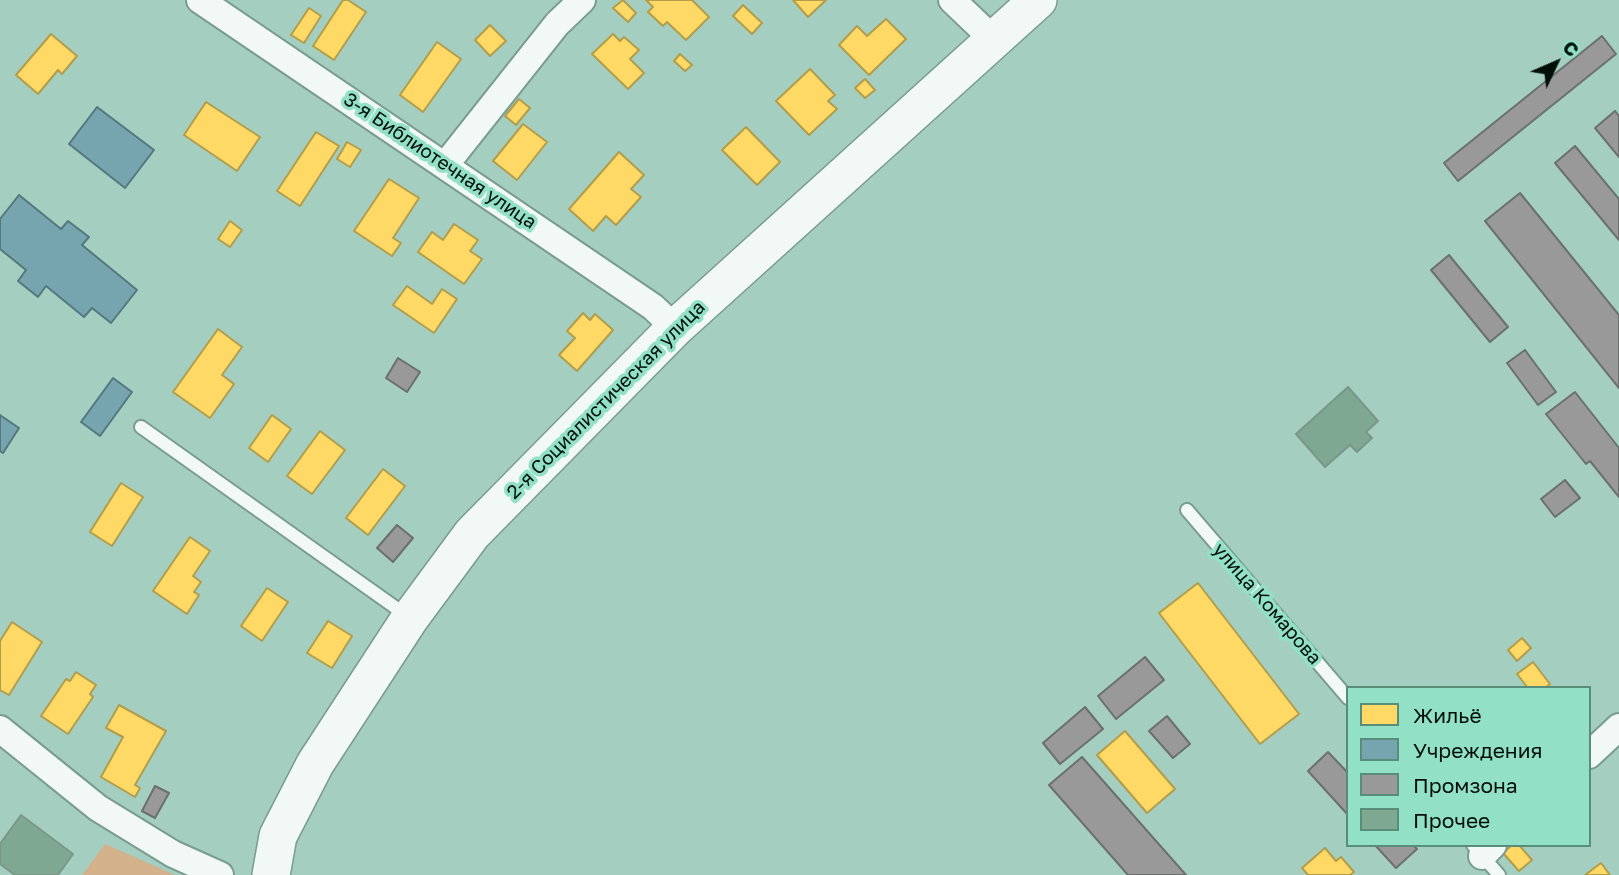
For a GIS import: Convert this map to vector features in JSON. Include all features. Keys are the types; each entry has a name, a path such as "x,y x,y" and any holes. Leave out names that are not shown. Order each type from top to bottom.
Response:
{"street":[{"name":"3-я Библиотечная улица","path":"200,0 446,164 653,307 675,328"},
{"path":"446,164 557,24 582,0"},
{"path":"952,0 995,41"},
{"name":"2-я Социалистическая улица","path":"271,875 278,836 315,764 410,618 472,534 675,328 1038,0"},
{"path":"1591,753 1619,727"},
{"path":"0,729 97,808 173,854 220,875"}],"lane":[{"path":"141,427 410,618"},
{"name":"улица Комарова","path":"1187,510 1346,696"}],"shaded area":[{"path":"105,844 175,875 82,875"}],"building: Жильё":[{"path":"343,0 348,0 366,12 334,60 313,46"},
{"path":"623,0 636,13 628,22 613,8"},
{"path":"646,0 692,0 709,17 686,40 667,22 663,26 648,12 653,7"},
{"path":"793,0 826,0 808,17"},
{"path":"743,5 762,23 752,34 733,16"},
{"path":"309,8 321,16 304,43 291,35"},
{"path":"886,19 906,39 869,75 839,45 857,26 867,36"},
{"path":"490,25 506,41 490,56 475,40"},
{"path":"51,34 77,56 62,74 58,70 38,94 16,75"},
{"path":"613,34 620,41 624,37 639,50 630,59 644,73 628,89 592,54"},
{"path":"437,42 461,59 423,112 400,95"},
{"path":"680,54 692,65 685,71 674,61"},
{"path":"810,69 835,95 828,101 837,109 809,135 776,101"},
{"path":"865,79 875,90 865,98 855,88"},
{"path":"519,99 530,108 516,125 505,116"},
{"path":"206,102 260,137 237,171 184,135"},
{"path":"523,124 547,142 517,180 493,161"},
{"path":"746,127 780,162 757,185 722,150"},
{"path":"316,132 339,146 300,206 277,191"},
{"path":"347,142 361,150 350,167 337,159"},
{"path":"619,152 644,175 631,189 641,197 616,225 606,216 593,231 569,209"},
{"path":"389,179 419,198 393,238 401,243 392,256 354,231"},
{"path":"230,221 242,230 230,247 218,239"},
{"path":"454,224 478,240 470,251 482,259 464,284 418,252 432,232 443,240"},
{"path":"407,286 432,304 442,289 457,299 434,333 393,305"},
{"path":"583,313 590,320 595,314 613,330 577,371 559,355 575,338 567,331"},
{"path":"218,329 242,347 222,375 234,384 210,418 173,392"},
{"path":"272,415 291,429 268,462 249,448"},
{"path":"320,431 345,450 312,494 287,476"},
{"path":"383,469 405,486 368,535 346,518"},
{"path":"121,483 143,497 112,546 90,532"},
{"path":"190,537 210,551 193,576 201,582 194,592 199,595 187,614 153,591"},
{"path":"1198,583 1299,714 1260,744 1159,613"},
{"path":"267,588 288,602 262,641 241,626"},
{"path":"328,621 352,636 332,668 307,653"},
{"path":"12,622 42,642 9,695 0,690 0,641"},
{"path":"1522,638 1531,648 1517,661 1508,650"},
{"path":"1533,662 1550,684 1526,686 1517,674"},
{"path":"76,672 96,685 90,694 93,697 68,734 41,716 66,679 70,681"},
{"path":"119,705 166,731 135,785 140,788 135,797 101,777 123,737 106,728"},
{"path":"1125,731 1175,789 1147,813 1097,755"},
{"path":"1510,847 1521,847 1532,860 1519,871 1503,853"},
{"path":"1325,848 1336,861 1341,857 1354,872 1350,875 1308,875 1302,868"},
{"path":"1601,863 1610,875 1585,875"}],"building: Учреждения":[{"path":"97,107 154,150 125,188 69,144"},
{"path":"19,195 61,229 68,221 89,237 82,245 137,290 111,323 92,308 84,317 46,286 38,297 18,281 26,270 0,249 0,219"},
{"path":"113,378 132,392 100,436 81,422"},
{"path":"0,415 19,428 3,453 0,451"}],"building: Промзона":[{"path":"1602,36 1616,54 1458,181 1444,163"},
{"path":"1615,111 1619,116 1619,157 1595,128"},
{"path":"1575,146 1619,199 1619,240 1555,163"},
{"path":"1520,193 1619,315 1619,388 1485,221"},
{"path":"1449,255 1508,327 1490,342 1431,270"},
{"path":"1525,350 1556,392 1538,405 1507,363"},
{"path":"398,358 420,372 407,392 386,378"},
{"path":"1575,392 1619,448 1619,497 1590,461 1586,464 1546,414"},
{"path":"1565,480 1580,498 1555,517 1541,499"},
{"path":"397,525 413,538 393,562 377,548"},
{"path":"1145,657 1164,680 1116,719 1098,696"},
{"path":"1085,707 1103,729 1060,764 1043,743"},
{"path":"1167,716 1190,744 1173,758 1149,731"},
{"path":"1328,752 1346,771 1346,813 1308,771"},
{"path":"1082,757 1186,875 1128,875 1049,785"},
{"path":"155,786 169,793 155,818 142,811"},
{"path":"1377,847 1417,849 1396,868"}],"building: Прочее":[{"path":"1348,387 1378,421 1366,432 1372,438 1357,452 1350,445 1325,467 1296,434"},
{"path":"21,815 73,854 58,875 15,875 0,864 0,844"}]}
